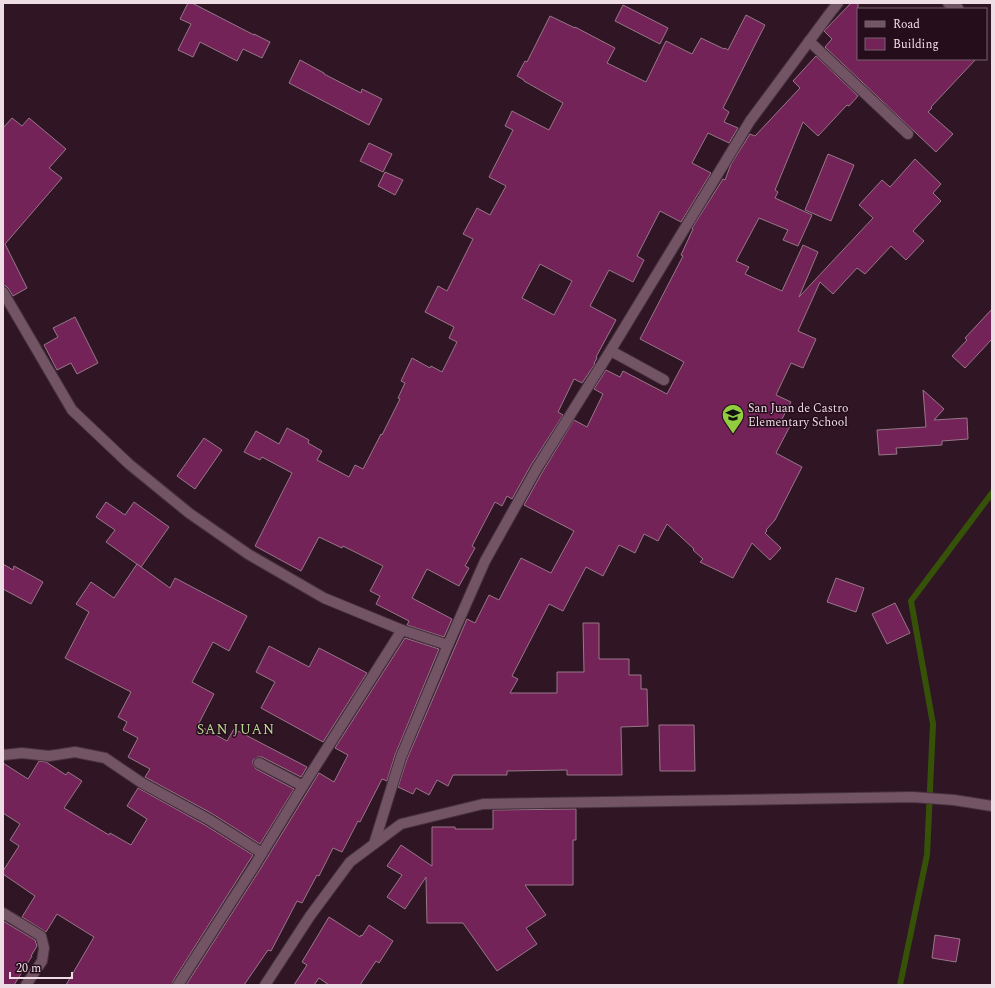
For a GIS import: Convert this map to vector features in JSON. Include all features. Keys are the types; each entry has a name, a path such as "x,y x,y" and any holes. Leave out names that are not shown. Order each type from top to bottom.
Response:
{"street":[{"path":"374,844 402,757 448,645 485,561 537,468 611,351 750,121 838,3"},
{"path":"948,3 958,8"},
{"path":"809,41 908,134"},
{"path":"3,292 72,410 129,464 189,513 248,554 324,598 402,630 448,645"},
{"path":"611,351 664,380"},
{"path":"178,985 402,630"},
{"path":"3,756 22,753 49,756 74,752 105,758 142,783 208,819 262,853"},
{"path":"260,763 303,786"},
{"path":"265,985 310,916 350,862 401,824 483,804 912,797 954,800 992,806"},
{"path":"3,913 42,936 44,948 42,961 26,985"}],"building":[{"path":"188,3 192,3 270,42 262,58 243,49 237,61 200,42 193,57 178,50 191,24 180,19"},
{"path":"851,3 858,3 857,60 975,60 928,112 953,134 936,152 825,47 832,39 824,31"},
{"path":"623,5 668,28 660,44 615,21"},
{"path":"746,15 765,25 723,108 729,112 724,122 738,128 729,143 708,133 692,163 711,173 681,222 660,211 637,256 644,260 633,282 609,270 590,306 616,320 596,357 595,364 582,383 574,379 558,412 563,415 531,465 512,499 507,496 502,506 495,502 472,546 475,548 465,566 469,568 459,586 427,569 412,598 452,619 444,637 407,625 409,621 376,604 380,596 370,591 383,566 343,546 342,548 319,537 301,571 255,546 292,473 262,457 260,460 244,452 256,431 279,444 287,428 309,440 308,443 322,451 317,460 349,477 355,465 363,469 381,434 382,435 400,399 398,398 405,383 401,381 412,358 430,368 431,366 442,372 457,342 449,338 454,327 425,312 438,286 447,291 473,239 463,234 477,208 490,215 506,186 489,177 513,130 505,126 512,111 549,130 563,103 517,76 525,61 527,62 550,16 615,48 607,63 646,82 666,41 692,54 701,38 728,50","holes":["540,264 572,281 554,315 522,298"]},
{"path":"816,56 858,96 849,106 847,105 818,136 803,122 775,190 778,192 775,198 812,215 798,246 783,240 788,230 759,218 736,261 749,267 745,274 782,291 803,245 818,252 799,297 873,218 859,205 882,180 890,187 915,159 941,184 933,193 941,201 913,231 924,241 906,260 891,246 865,274 857,268 833,294 820,282 798,331 816,339 803,368 791,363 776,395 791,402 782,419 791,424 776,453 802,467 775,520 765,533 781,548 770,560 752,543 733,578 700,562 703,559 667,524 658,541 644,534 635,553 619,545 603,576 586,567 563,611 549,604 512,676 518,679 510,693 557,693 557,672 584,672 583,623 599,623 599,659 629,659 629,675 641,675 641,689 647,689 648,726 621,727 622,775 567,775 567,770 507,771 507,775 453,775 448,786 437,780 429,795 416,788 413,794 398,787 407,759 467,619 475,623 489,595 499,600 521,558 551,573 574,531 524,505 574,420 587,427 603,394 594,389 606,370 620,377 623,371 667,394 684,362 640,339 683,256 681,255 693,229 692,228 723,179 725,180 731,164 750,134 755,136 800,88 793,81"},
{"path":"300,60 361,93 362,89 382,99 369,125 289,83"},
{"path":"12,118 22,126 29,118 66,149 49,168 62,178 5,244 27,288 13,296 6,286 3,286 3,128"},
{"path":"369,143 392,154 383,172 360,161"},
{"path":"828,154 854,165 831,221 805,210"},
{"path":"385,172 403,180 395,195 378,186"},
{"path":"992,309 992,339 965,368 952,356 967,340 965,338"},
{"path":"75,317 98,363 77,374 71,363 57,370 44,345 58,337 53,328"},
{"path":"923,390 944,409 934,420 967,418 968,439 942,441 942,445 896,448 897,454 879,455 877,430 926,427"},
{"path":"204,438 222,450 195,489 177,476"},
{"path":"106,502 125,515 134,502 169,527 141,567 106,542 115,530 96,517"},
{"path":"3,564 13,570 14,566 43,582 31,604 3,589"},
{"path":"137,564 170,588 175,578 247,616 229,651 213,642 192,682 214,694 198,725 227,741 234,729 307,767 301,777 262,757 258,757 253,760 253,764 256,769 294,789 260,844 211,813 145,777 150,769 128,757 138,738 123,730 127,722 118,717 131,692 65,658 89,612 76,604 91,582 114,598"},
{"path":"836,578 864,588 856,612 827,602"},
{"path":"895,603 910,633 887,644 872,614"},
{"path":"405,638 439,649 395,755 387,781 382,779 360,822 358,821 342,852 333,848 319,876 317,875 302,903 297,901 271,951 268,950 244,985 186,985 259,871 319,773 334,782 348,755 335,748"},
{"path":"269,646 309,667 319,648 367,673 323,742 261,708 275,682 256,672"},
{"path":"659,725 694,725 695,771 660,771"},
{"path":"39,761 46,762 66,775 68,772 82,781 64,808 109,835 110,833 131,845 147,819 127,806 138,788 205,825 253,855 173,981 172,985 66,985 94,937 57,914 46,932 22,917 35,896 3,874 3,871 19,846 10,840 20,824 3,813 3,763 28,779"},
{"path":"576,809 576,840 573,840 573,885 525,885 546,915 526,928 537,944 497,971 463,923 427,923 426,877 405,909 387,897 402,875 387,866 401,845 432,866 432,827 455,827 455,829 493,829 493,810"},
{"path":"329,917 360,937 369,925 393,941 379,963 376,961 360,985 329,985 319,978 314,985 294,985 307,965 302,962"},
{"path":"3,921 35,940 37,946 14,985 3,985"},
{"path":"935,935 960,939 956,962 932,958"}],"waterway":[{"path":"900,985 927,855 933,724 911,601 992,493"}],"place":[{"name":"San Juan de Castro Elementary School","path":"733,434"}],"district":[{"name":"SAN JUAN","path":"236,729"}]}
